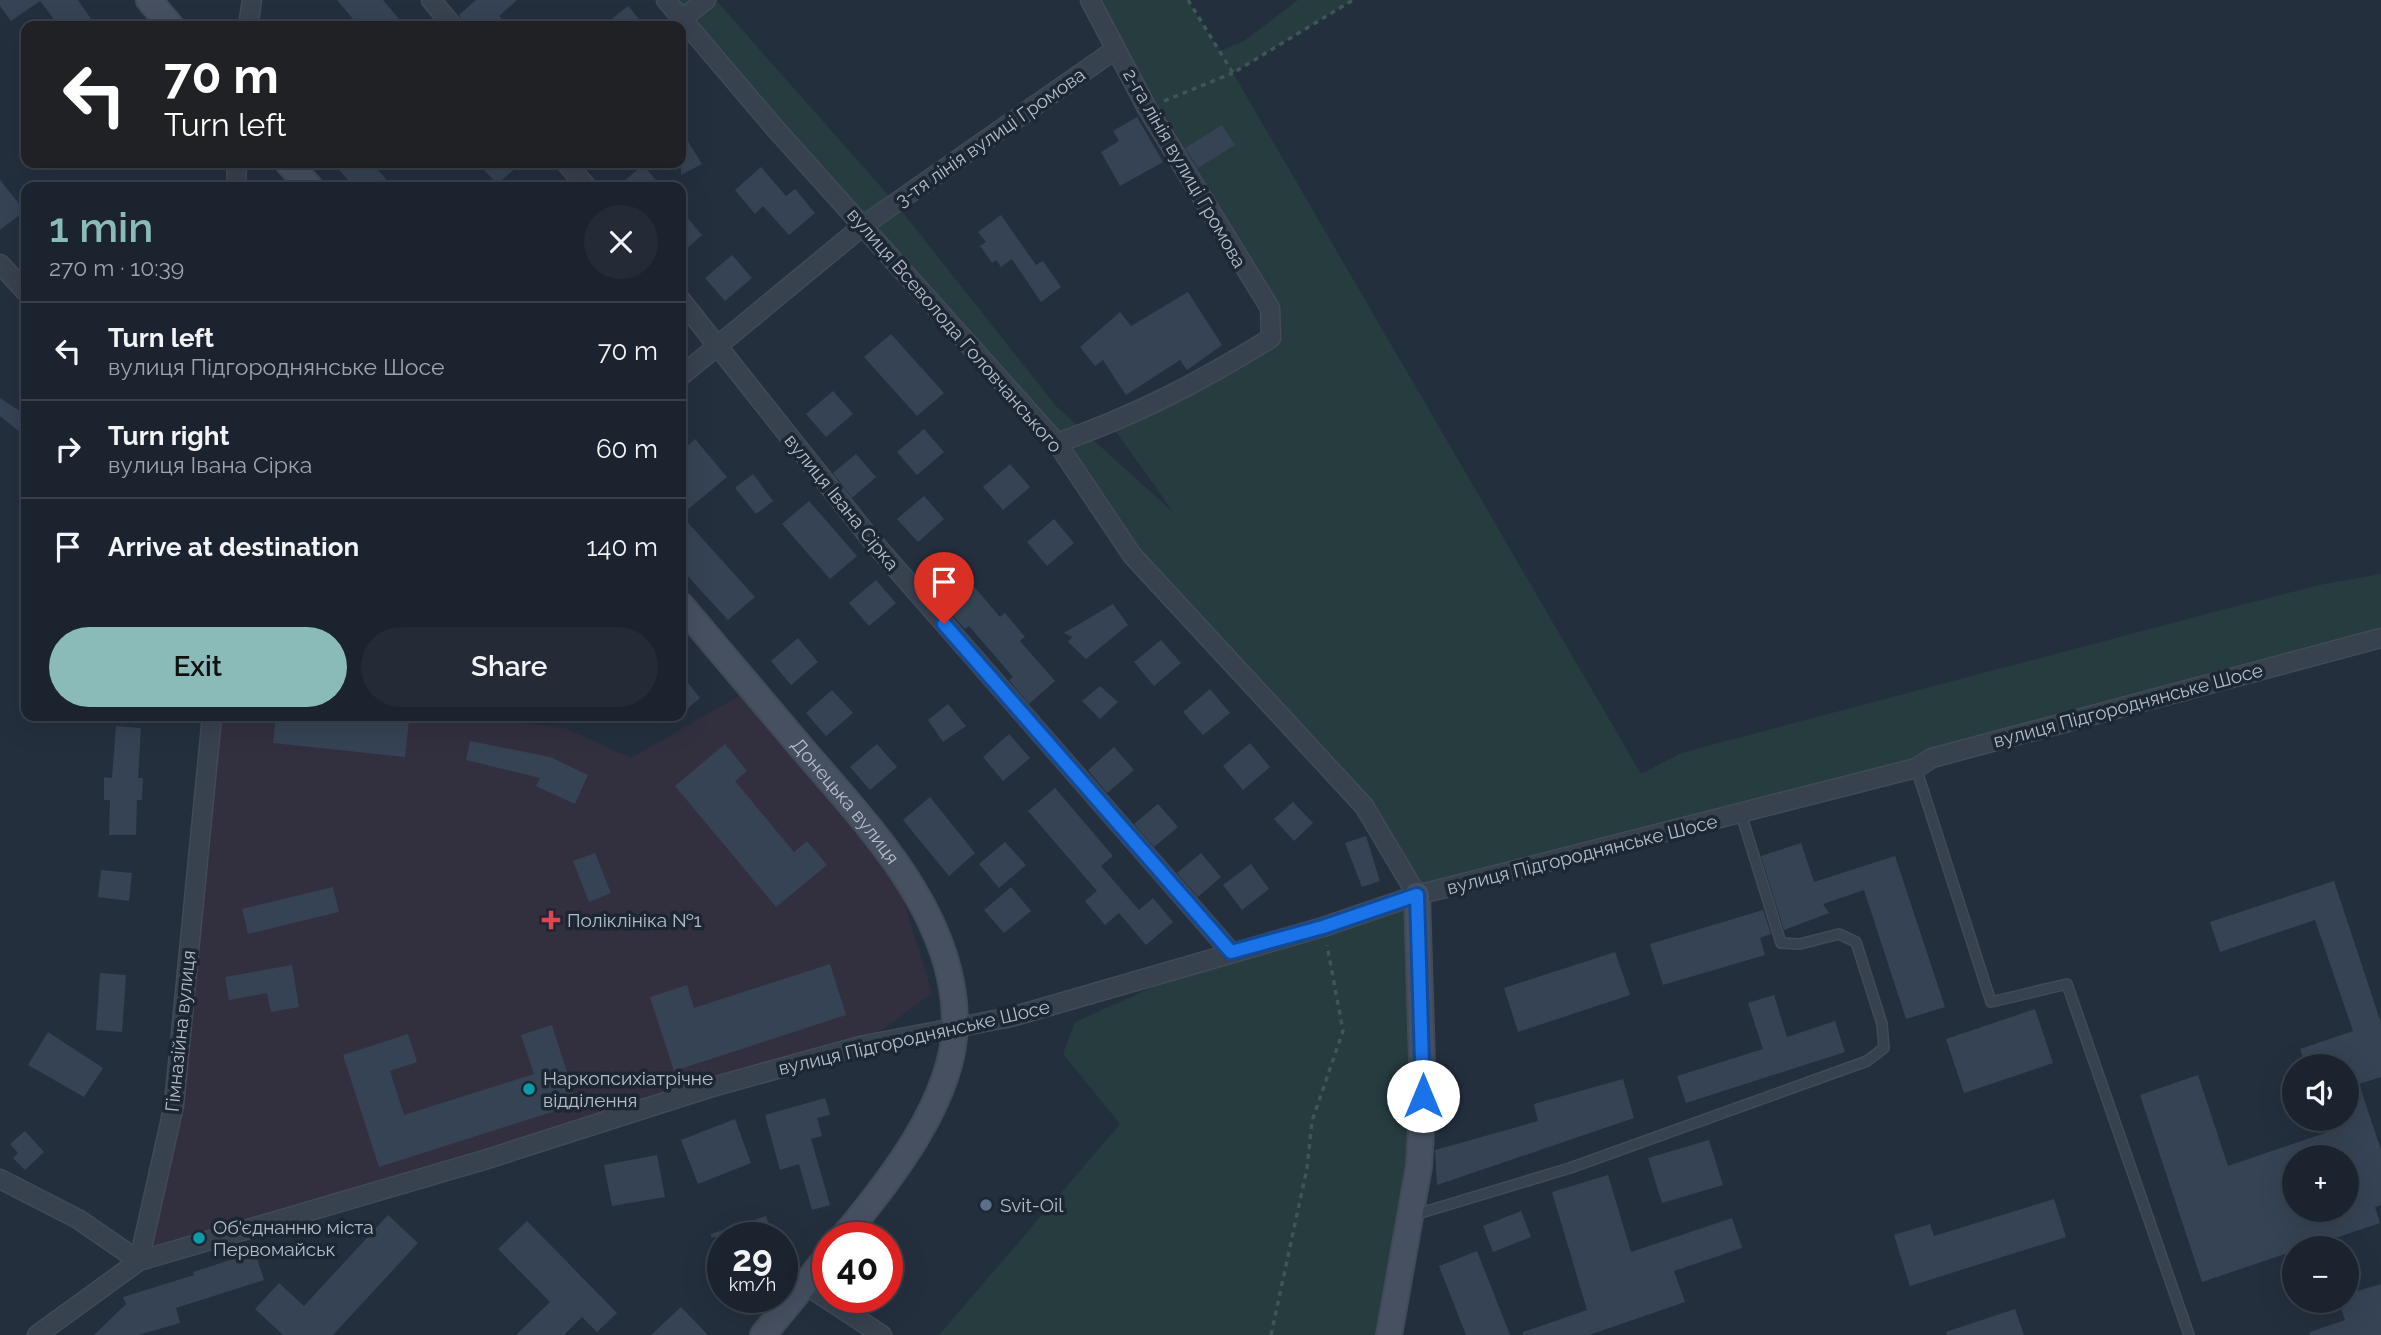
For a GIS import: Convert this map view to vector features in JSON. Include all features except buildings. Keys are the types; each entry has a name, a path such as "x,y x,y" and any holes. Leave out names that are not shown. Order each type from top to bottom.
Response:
{"street":[{"path":"149,0 167,21"},
{"path":"249,21 252,0"},
{"path":"431,0 449,21"},
{"name":"вулиця Всеволода Головчанського","path":"666,0 686,21"},
{"path":"683,18 706,0"},
{"name":"2-га лінія вулиці Громова","path":"1057,443 1097,429 1189,388 1271,338 1270,308 1147,108 1090,0"},
{"name":"вулиця Всеволода Головчанського","path":"686,22 773,126 1057,443 1132,555 1364,806 1417,895"},
{"name":"3-тя лінія вулиці Громова","path":"686,372 864,225 1116,49"},
{"path":"293,168 305,182"},
{"path":"570,168 583,182"},
{"path":"0,264 21,287"},
{"name":"вулиця Івана Сірка","path":"686,306 873,542 1231,952"},
{"name":"Донецька вулиця","path":"686,611 887,848 932,924 951,979 955,1026 947,1071 926,1116 885,1186 855,1222"},
{"name":"вулиця Підгороднянське Шосе","path":"139,1261 484,1160 709,1088 860,1046 1011,1017 1323,927 1417,895 1916,768 1932,758 2381,638"},
{"name":"Гімназійна вулиця","path":"139,1261 174,1105 212,721"},
{"path":"1390,1335 1412,1216 1423,1096 1417,895"},
{"path":"0,1179 78,1219 139,1261 37,1335"},
{"path":"763,1335 812,1275"},
{"path":"804,1284 882,1335"}],"lane":[{"path":"1916,768 1992,1002 2067,984 2189,1335"},
{"path":"1412,1216 1570,1168 1867,1061 1884,1048 1882,1024 1856,942 1839,933 1800,944 1781,943 1741,814"}],"path":[{"path":"1188,0 1233,73"},
{"path":"1147,108 1233,73 1353,0"},
{"path":"1271,1335 1307,1168 1312,1121 1342,1031 1323,927"}],"shaded area":[{"name":"Поліклініка №1","path":"751,689 887,848 932,993 860,1046 139,1261 174,1105 212,721 506,721 565,728 631,758"}],"green space":[{"path":"666,0 716,0 896,204 1056,406 1174,513 1116,432 1271,338 1270,308 1090,0 1187,0 1220,51 1244,41 1298,0 1353,0 1233,73 1641,774 1681,753 2229,608 2324,584 2381,574 2381,634 1417,895 1422,1018 1394,1335 939,1335 1120,1124 1063,1054 1075,1022 1231,952 1416,895 1364,806 1132,555 1057,443"}],"place":[{"name":"Поліклініка №1","path":"551,920"},
{"name":"Наркопсихіатрічне відділення","path":"529,1089"},
{"name":"Svit-Oil","path":"986,1205"},
{"name":"Об'єднанню міста Первомайськ","path":"199,1238"}],"route":[{"path":"944,624 1231,952 1323,927 1417,895 1423,1096"}]}
